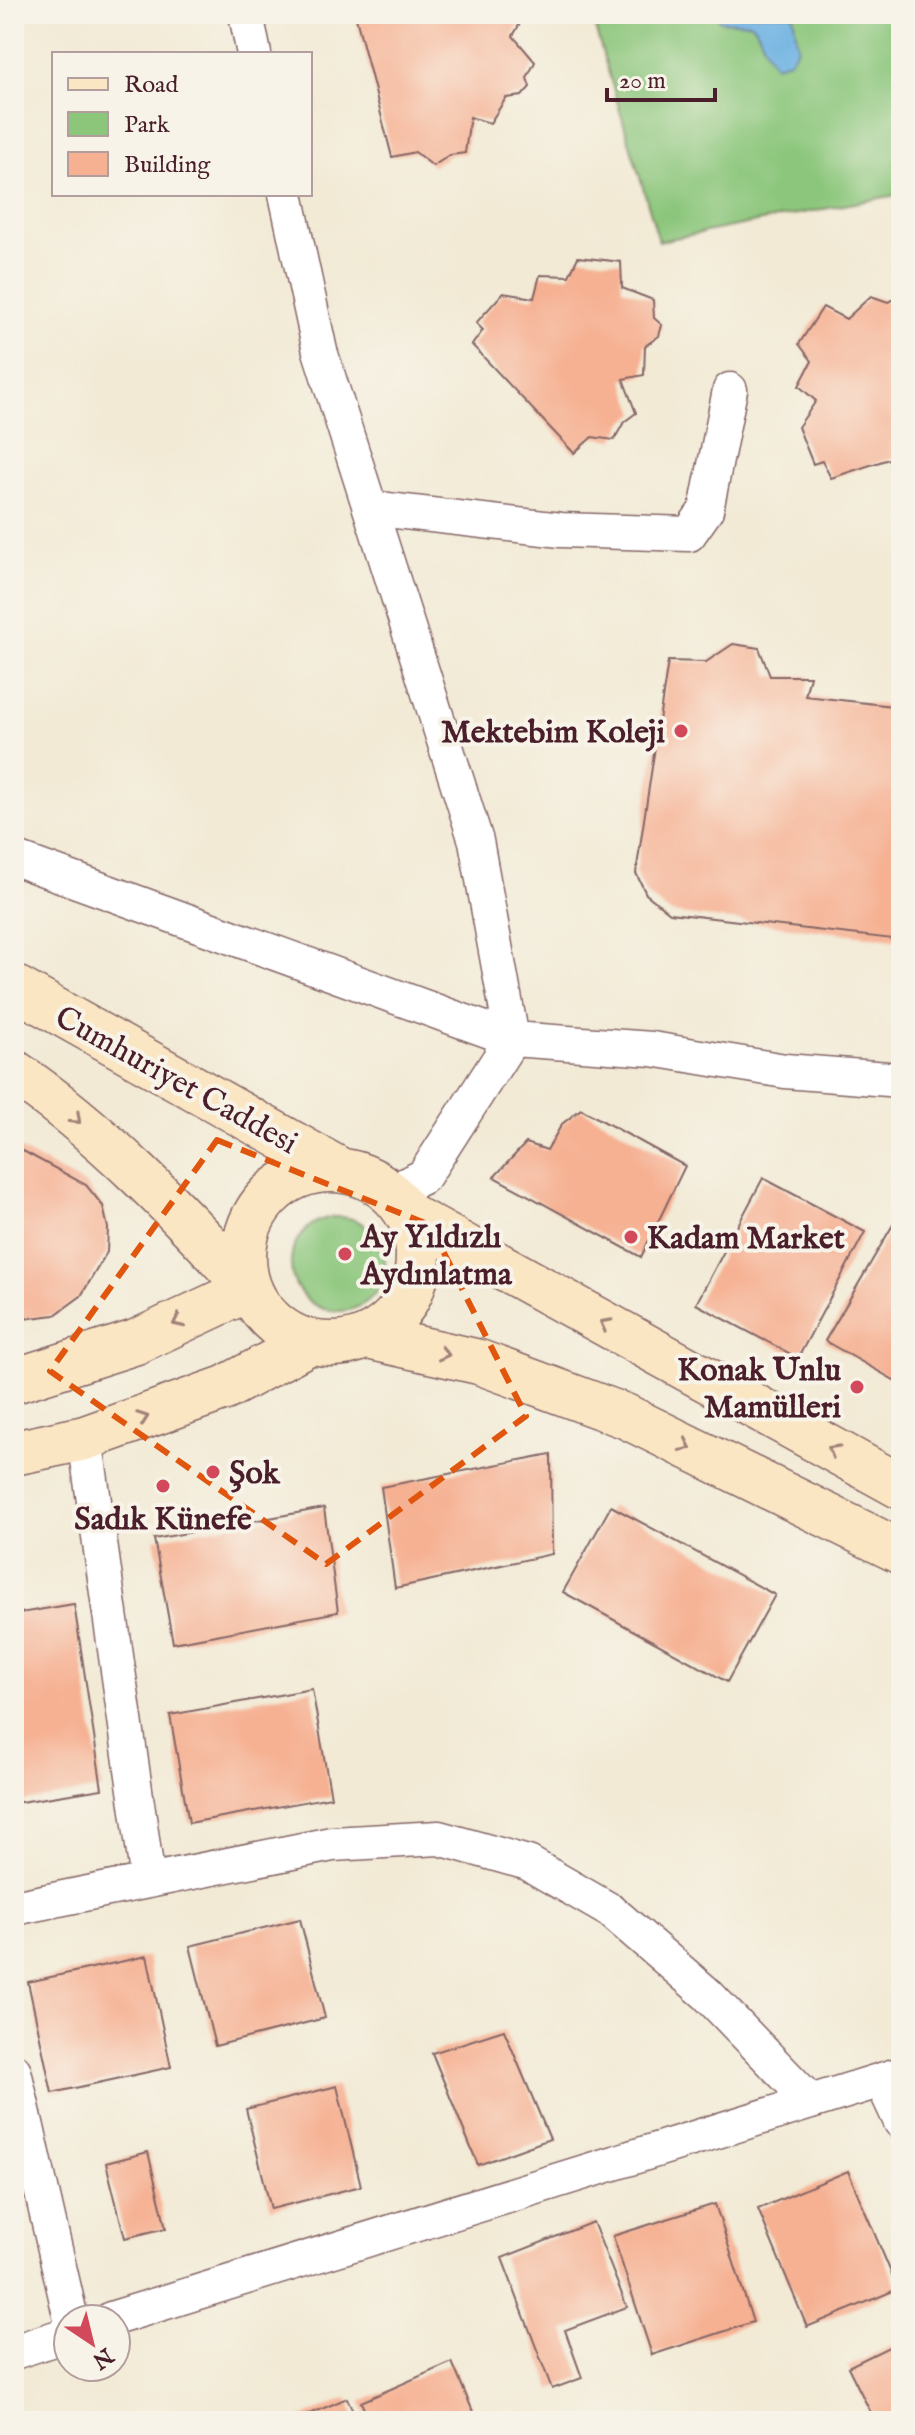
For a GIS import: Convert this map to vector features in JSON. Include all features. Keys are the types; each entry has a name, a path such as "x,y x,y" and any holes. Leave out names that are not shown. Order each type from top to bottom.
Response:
{"main road":[{"name":"Cumhuriyet Caddesi","path":"14,987 340,1170"},
{"path":"14,1072 53,1098 202,1236 249,1289 263,1313 284,1331 310,1342 339,1344 368,1337 391,1321 409,1297 418,1270 418,1242 400,1204"},
{"path":"249,1289 243,1260 247,1230 261,1204 283,1184 310,1172 340,1170 367,1177 400,1204 901,1487"},
{"path":"14,1381 136,1342 249,1289"},
{"path":"368,1337 479,1362 625,1416 901,1552"},
{"path":"14,1453 85,1438 225,1388 310,1342"}],"street":[{"path":"246,14 254,52"},
{"path":"286,196 320,351 476,841 512,1039 424,1176 400,1204"},
{"path":"370,508 561,530 689,534 706,510 730,390"},
{"path":"14,858 512,1039 652,1049 785,1071 901,1080"},
{"path":"85,1438 148,1881"},
{"path":"14,1908 332,1844 439,1838 528,1863 611,1911 707,1994 811,2102"},
{"path":"14,2071 67,2303"},
{"path":"132,2312 892,2077 901,2122"},
{"path":"14,2352 52,2339"}],"highlighted area":[{"path":"217,1140 430,1225 526,1416 326,1564 50,1371"}],"green space":[{"path":"591,14 901,14 901,194 659,241"},
{"path":"338,1217 356,1221 371,1231 381,1246 385,1264 381,1282 371,1297 356,1307 338,1311 320,1307 305,1297 295,1282 291,1264 295,1246 305,1231 320,1221"}],"water":[{"path":"715,14 793,14 798,47 790,61 775,65 752,23 720,21"}],"building":[{"path":"355,14 525,14 513,36 535,62 527,78 530,87 522,96 506,98 490,123 470,117 465,153 450,155 433,166 415,152 392,157"},
{"path":"578,257 621,262 622,288 653,300 654,318 662,325 659,336 645,346 644,375 623,379 636,413 624,422 614,440 592,437 574,453 472,345 483,330 476,323 503,293 534,298 540,275 569,276"},
{"path":"871,296 888,302 897,298 901,302 901,455 831,478 822,461 813,464 798,427 816,401 799,386 812,361 799,344 823,307 846,319"},
{"path":"733,644 759,648 770,676 810,676 805,696 901,707 901,940 670,913 646,894 636,873 668,661 706,662"},
{"path":"581,1109 685,1166 641,1257 494,1177 526,1143 547,1150 562,1124"},
{"path":"14,1146 86,1185 103,1206 108,1228 107,1252 81,1296 55,1315 14,1320"},
{"path":"763,1178 865,1232 798,1358 696,1304"},
{"path":"901,1211 901,1384 825,1341"},
{"path":"551,1454 552,1554 395,1588 381,1487"},
{"path":"611,1506 775,1595 727,1682 563,1592"},
{"path":"324,1508 338,1612 173,1643 154,1539"},
{"path":"74,1604 102,1789 14,1803 14,1614"},
{"path":"312,1689 331,1797 189,1823 170,1715"},
{"path":"300,1919 325,2018 215,2046 190,1946"},
{"path":"147,1956 171,2067 52,2093 28,1982"},
{"path":"504,2030 550,2139 478,2165 432,2053"},
{"path":"337,2086 361,2186 271,2209 246,2109"},
{"path":"148,2152 166,2228 125,2238 106,2163"},
{"path":"848,2171 898,2289 807,2327 758,2209"},
{"path":"715,2204 753,2322 652,2355 613,2236"},
{"path":"593,2222 627,2307 565,2330 582,2378 552,2389 502,2258"},
{"path":"901,2341 901,2421 875,2421 848,2367"},
{"path":"452,2362 477,2421 369,2421 361,2402"},
{"path":"347,2398 357,2421 294,2421"}],"place":[{"name":"Mektebim Koleji","path":"681,731"},
{"name":"Kadam Market","path":"631,1237"},
{"name":"Ay Yıldızlı Aydınlatma","path":"345,1254"},
{"name":"Konak Unlu Mamülleri","path":"857,1387"},
{"name":"Şok","path":"213,1472"},
{"name":"Sadık Künefe","path":"163,1486"}]}
